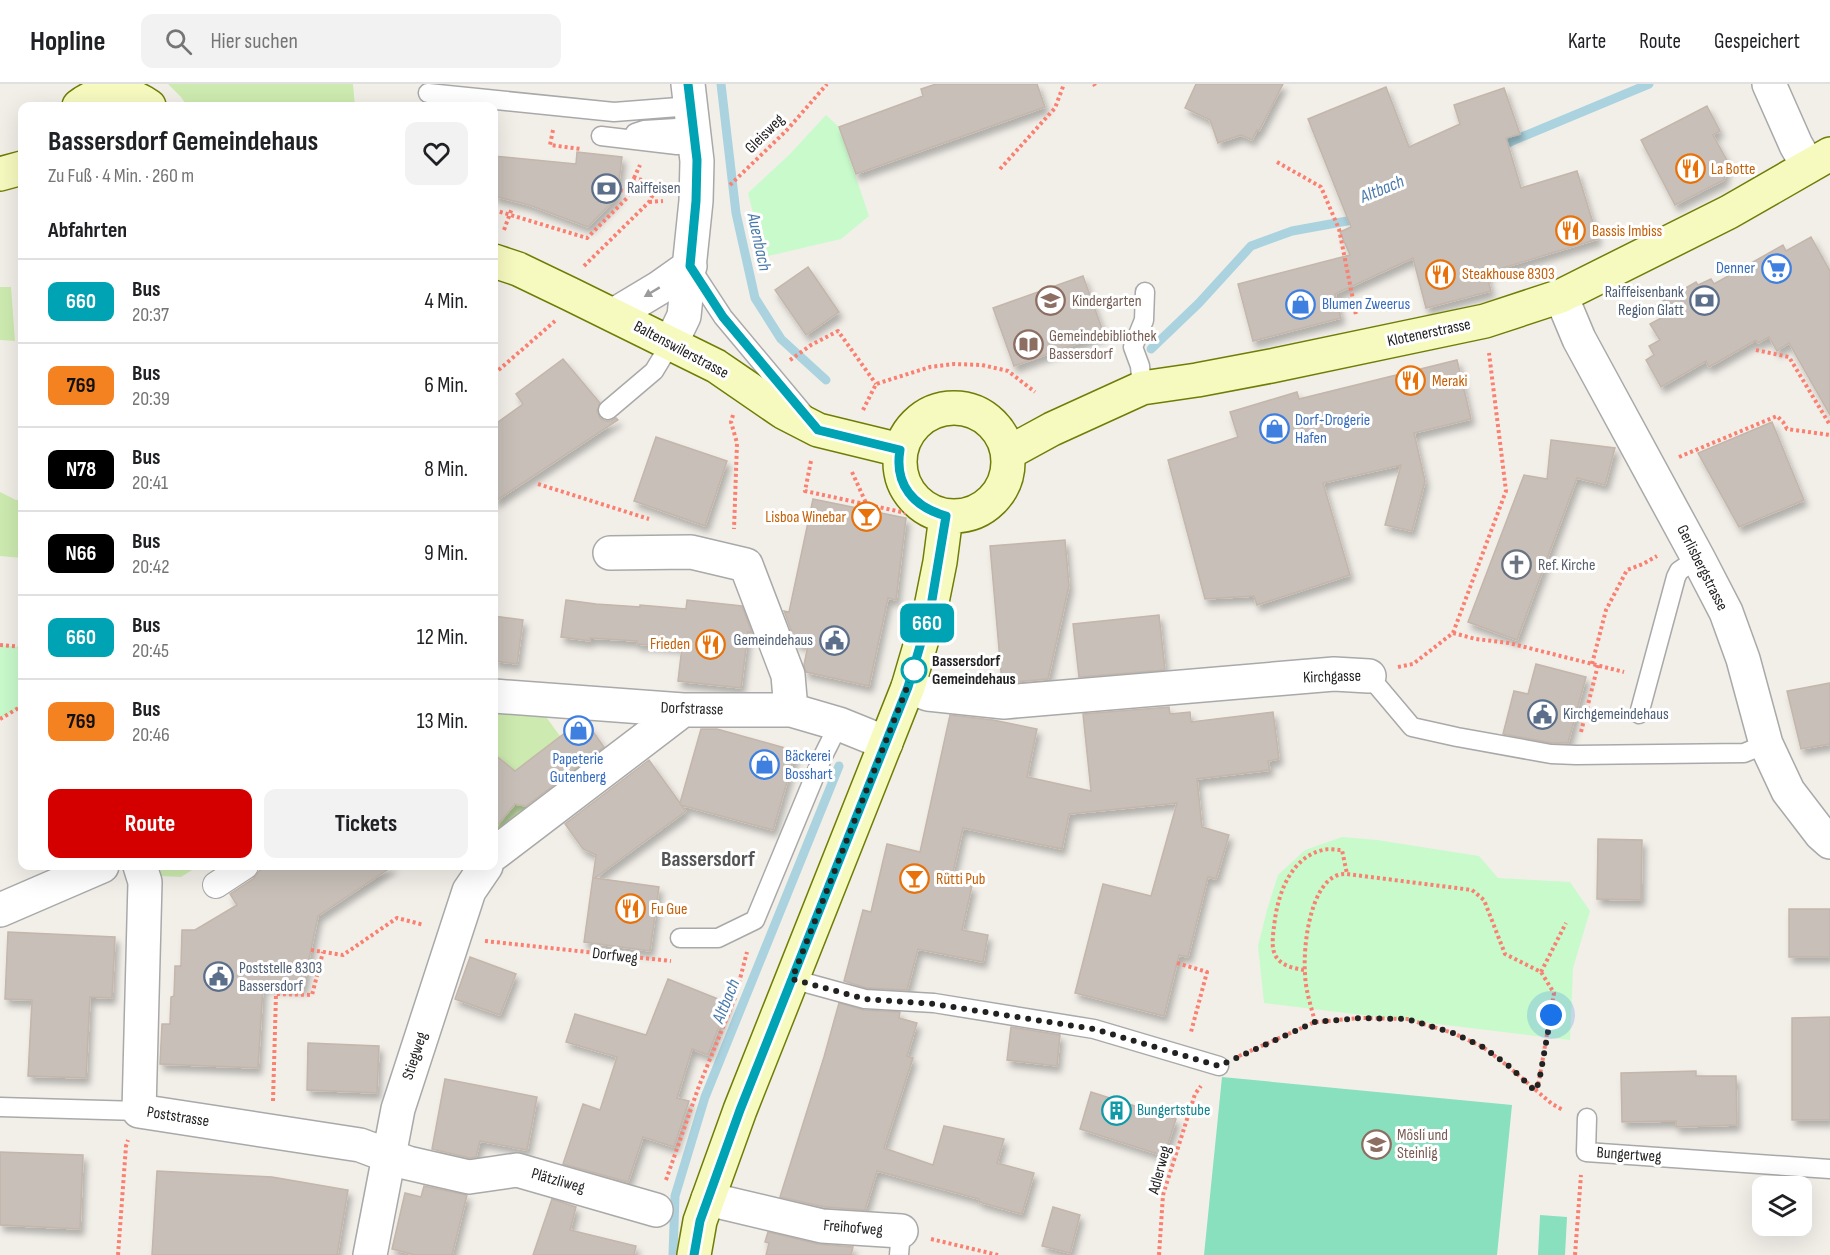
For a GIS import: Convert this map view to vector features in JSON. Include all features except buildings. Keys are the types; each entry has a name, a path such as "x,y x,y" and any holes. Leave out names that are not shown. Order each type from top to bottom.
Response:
{"main road":[{"path":"95,95 120,93 143,102"},
{"name":"Klotenerstrasse","path":"1008,453 1052,429 1142,388 1272,366 1485,321 1561,296 1729,212 1819,160"},
{"path":"0,174 18,169"},
{"name":"Baltenswilerstrasse","path":"498,249 518,269 716,366 783,412 815,443 900,450"},
{"path":"949,407 965,408 980,414 993,424 1002,437 1008,453 1008,470 1003,486 993,500 980,510 963,516 946,516 930,512 916,502 905,488 900,472 900,450 904,438 916,423 931,412 949,407"},
{"path":"694,1255 700,1221 740,1110 908,687 930,612 946,516"}],"street":[{"path":"1769,84 1796,145 1819,160"},
{"path":"671,343 684,316 696,201 692,115"},
{"path":"614,315 690,266"},
{"name":"Gerlisbergstrasse","path":"1561,296 1579,339 1726,612 1743,659 1766,744 1788,791 1821,834 1830,842"},
{"path":"610,553 691,552 746,565 788,675 790,710"},
{"name":"Kirchgasse","path":"908,687 928,694 1004,702 1334,674 1369,676"},
{"name":"Dorfstrasse","path":"498,696 683,710 790,710 839,724 886,743"},
{"path":"498,851 683,710"},
{"path":"0,910 93,870"},
{"name":"Poststrasse","path":"141,870 145,882 139,1111 360,1145 388,1155"},
{"path":"216,885 239,870"},
{"name":"Stiegweg","path":"369,1255 398,1109 469,891 483,870"},
{"name":"Plätzliweg","path":"388,1155 408,1163 469,1177 517,1170 656,1210"},
{"name":"Freihofweg","path":"708,1199 900,1243"}],"lane":[{"path":"428,93 614,112 692,115 677,145 601,136"},
{"path":"690,266 723,317 815,443"},
{"path":"1142,388 1140,366 1133,347 1144,320 1145,291"},
{"path":"608,410 654,371 671,343"},
{"path":"1639,714 1676,577 1679,571 1698,558"},
{"name":"Kirchgasse","path":"1369,676 1412,727 1551,754 1744,753 1766,744"},
{"path":"680,938 718,938 755,920 823,756 839,724"},
{"path":"792,979 865,999 934,1004 1094,1029 1219,1066"},
{"path":"0,1107 139,1111"},
{"name":"Bungertweg","path":"1587,1118 1586,1152 1830,1169"}],"path":[{"name":"Gleisweg","path":"724,191 787,129 827,84"},
{"path":"1000,169 1055,108 1064,84"},
{"path":"1277,162 1321,187 1339,229 1358,325"},
{"path":"498,211 587,238 627,198 634,178 658,184"},
{"path":"583,267 649,202 658,184 664,178"},
{"path":"620,190 629,192"},
{"path":"498,249 512,208"},
{"path":"498,371 558,319"},
{"path":"785,363 810,345 838,331 876,384"},
{"path":"1369,676 1413,664 1453,633 1506,491 1487,343"},
{"path":"1756,350 1789,357 1830,425"},
{"path":"862,411 876,384 930,367 954,364 982,364 1008,371 1035,392"},
{"path":"735,410 731,422 736,442 734,546 746,565"},
{"path":"1670,461 1777,416 1787,429 1830,435"},
{"path":"815,443 805,491 906,513"},
{"path":"850,467 866,504"},
{"path":"538,484 658,522"},
{"path":"1592,664 1606,610 1627,570 1660,554"},
{"path":"1453,633 1476,639 1509,643 1611,669"},
{"path":"0,645 18,647"},
{"path":"1576,755 1598,665"},
{"path":"0,719 18,708"},
{"path":"1304,970 1286,966 1274,952 1273,928 1278,900 1286,879 1304,859 1324,849 1342,850 1347,874"},
{"path":"1315,1022 1306,991 1304,970 1313,905 1325,885 1337,875 1347,874 1472,890 1484,900 1505,954 1541,972 1554,993 1539,1082 1535,1091"},
{"path":"311,950 343,955 397,918 455,935"},
{"path":"1541,972 1566,923"},
{"name":"Dorfweg","path":"455,935 670,962 680,938"},
{"path":"272,1131 276,994 312,995 323,952"},
{"path":"1177,963 1207,972 1184,1056"},
{"path":"656,1210 699,1086 735,998 742,972"},
{"path":"1219,1066 1315,1022 1361,1018 1407,1019 1453,1033 1483,1047 1509,1066 1552,1104 1587,1118"},
{"name":"Adlerweg","path":"1159,1255 1163,1195 1195,1094 1219,1066"},
{"path":"118,1255 126,1146 139,1111"},
{"path":"1575,1255 1582,1172 1586,1152"},
{"name":"Freihofweg","path":"900,1243 998,1255"}],"green space":[{"path":"168,84 353,84 355,102 184,102"},
{"path":"826,115 839,127 869,216 841,239 764,257 748,193 789,155"},
{"path":"0,287 11,287 15,341 0,340"},
{"path":"0,492 18,500 18,558 0,556"},
{"path":"0,645 18,647 18,708 0,719"},
{"path":"498,711 544,714 560,736 515,771 498,757"},
{"path":"517,801 522,805 535,807 498,830 499,822"},
{"path":"1342,837 1377,840 1479,856 1498,878 1570,882 1590,911 1573,968 1570,1040 1264,1003 1258,946 1278,875 1305,850"},
{"path":"161,870 192,870 181,877 159,876"},
{"path":"1222,1077 1512,1105 1497,1255 1204,1255"},
{"path":"1540,1215 1567,1217 1565,1255 1538,1255"}],"waterway":[{"name":"Auenbach","path":"721,84 736,213 755,298 781,339 826,380"},
{"name":"Altbach","path":"1497,149 1649,84"},
{"name":"Altbach","path":"1151,349 1199,303 1251,246 1292,231 1358,217"},
{"name":"Altbach","path":"673,1255 675,1196 705,1097 839,766"}],"bus line":[{"name":"660","path":"688,84 697,160 690,266 723,317 818,430 900,450 900,472 905,488 916,502 930,512 946,516 930,612 914,670 740,1110 700,1221 694,1255"}],"place":[{"name":"La Botte","path":"1690,169"},
{"name":"Raiffeisen","path":"606,188"},
{"name":"Bassis Imbiss","path":"1571,231"},
{"name":"Denner","path":"1776,268"},
{"name":"Steakhouse 8303","path":"1441,274"},
{"name":"Kindergarten","path":"1051,301"},
{"name":"Raiffeisenbank Region Glatt","path":"1705,301"},
{"name":"Blumen Zweerus","path":"1301,304"},
{"name":"Gemeindebibliothek Bassersdorf","path":"1028,345"},
{"name":"Meraki","path":"1411,381"},
{"name":"Dorf-Drogerie Hafen","path":"1274,429"},
{"name":"Lisboa Winebar","path":"867,517"},
{"name":"Ref. Kirche","path":"1517,565"},
{"name":"Gemeindehaus","path":"834,640"},
{"name":"Frieden","path":"711,644"},
{"name":"Bassersdorf Gemeindehaus","path":"914,670"},
{"name":"Kirchgemeindehaus","path":"1542,714"},
{"name":"Papeterie Gutenberg","path":"578,731"},
{"name":"Bäckerei Bosshart","path":"764,765"},
{"name":"Rütti Pub","path":"915,879"},
{"name":"Fu Gue","path":"630,909"},
{"name":"Poststelle 8303 Bassersdorf","path":"218,977"},
{"name":"Bungertstube","path":"1116,1110"},
{"name":"Mösli und Steinlig","path":"1376,1144"}],"district":[{"name":"Bassersdorf","path":"708,859"}],"route":[{"path":"914,670 792,979 865,999 934,1004 1094,1029 1219,1066 1315,1022 1361,1018 1407,1019 1453,1033 1483,1047 1509,1066 1535,1091 1539,1082 1551,1015"}]}
